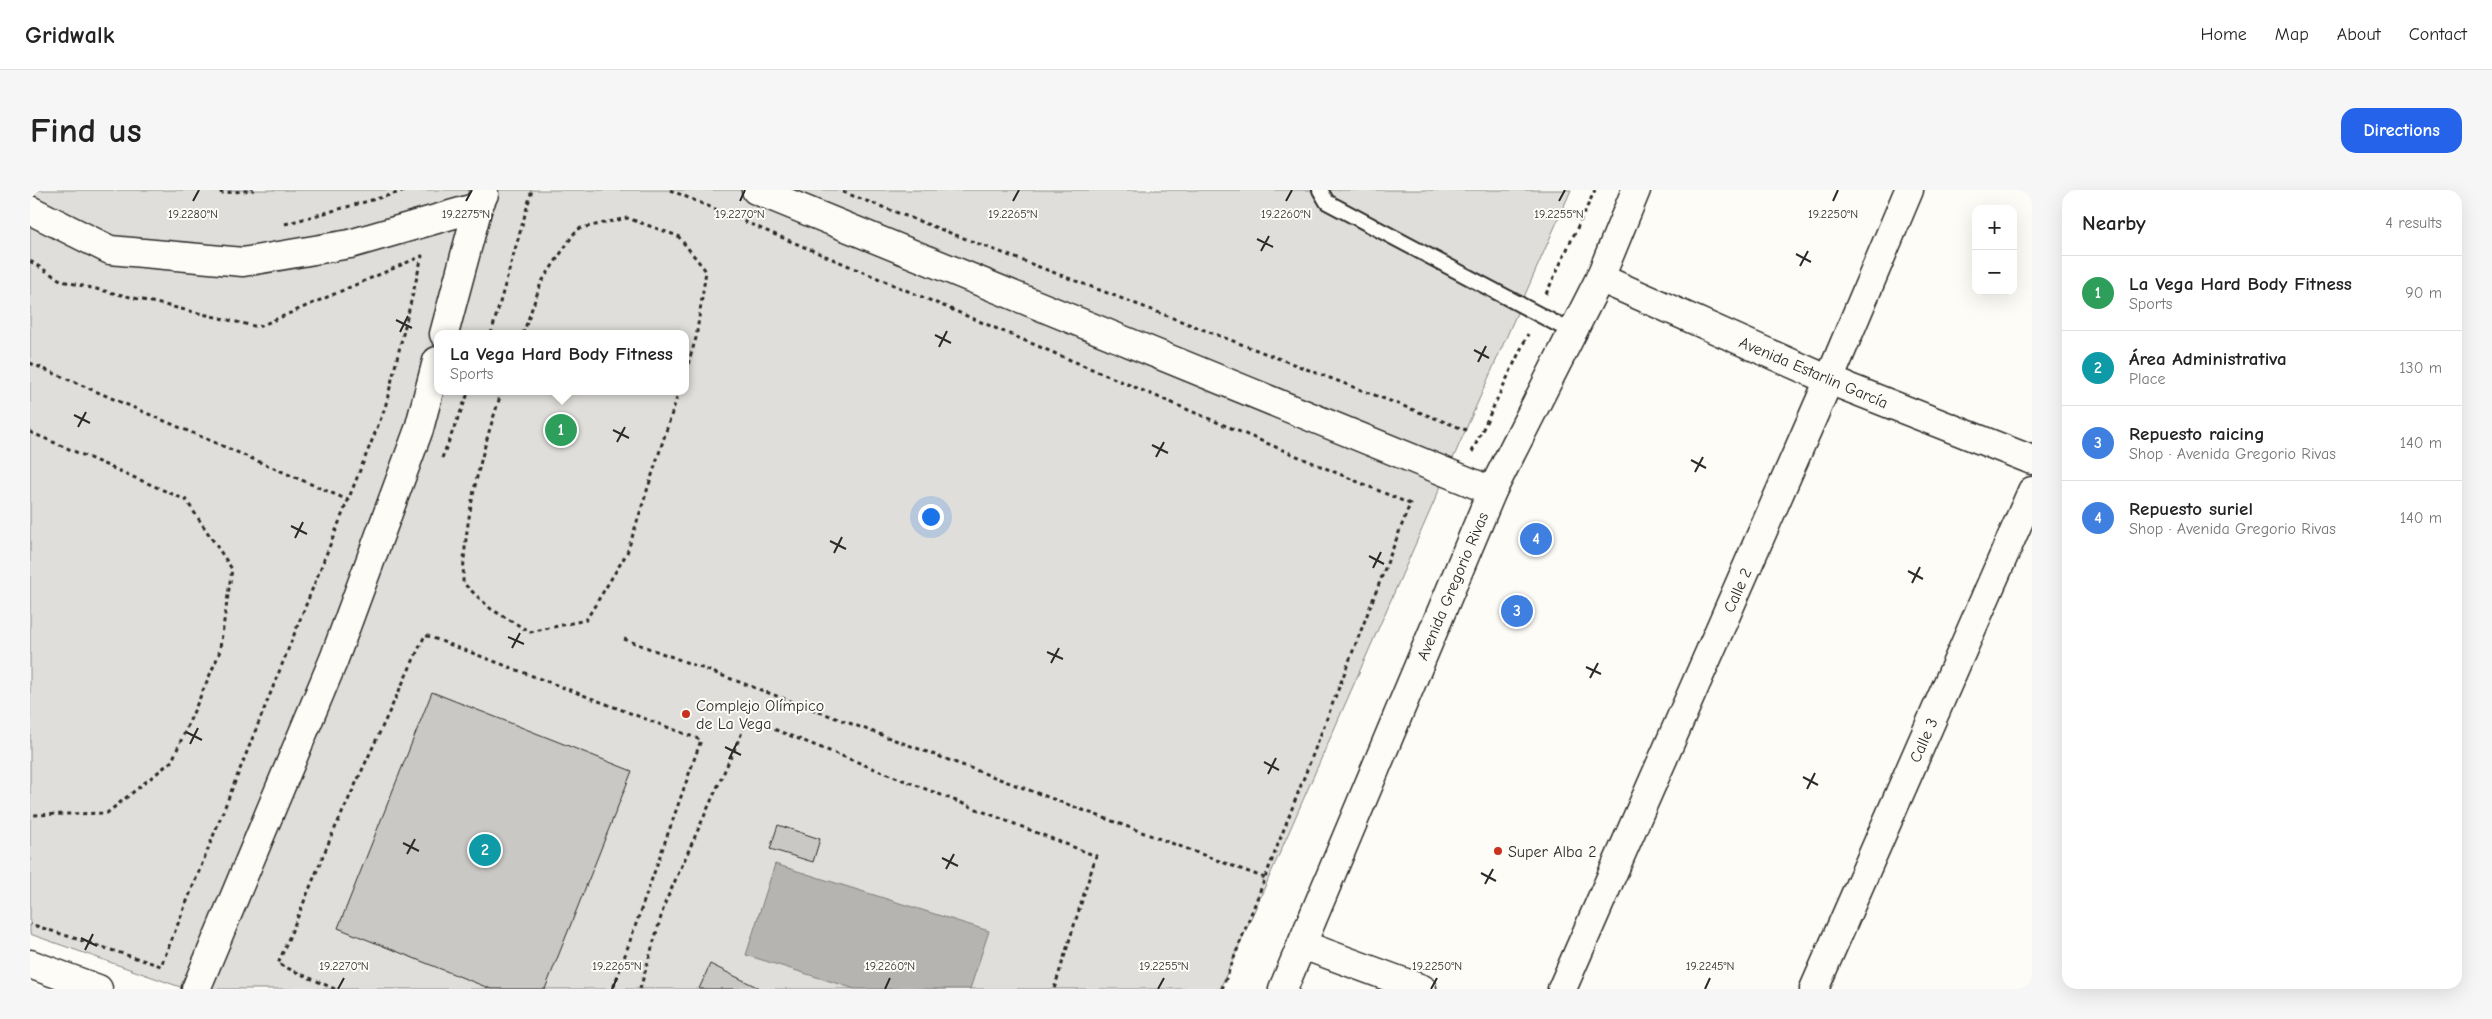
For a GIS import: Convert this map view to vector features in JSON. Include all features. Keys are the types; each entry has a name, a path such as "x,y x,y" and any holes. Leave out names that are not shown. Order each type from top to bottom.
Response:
{"street":[{"path":"756,190 1492,491"},
{"name":"Avenida Gregorio Rivas","path":"1283,989 1492,491 1600,278 1636,190"},
{"name":"Calle 2","path":"1562,989 1829,380 1910,190"},
{"path":"30,210 110,250 243,262 350,244 482,198"},
{"path":"445,330 482,198"},
{"name":"Avenida Estarlin García","path":"1600,278 1829,380 2032,460"},
{"path":"196,989 334,659 419,429 434,372"},
{"name":"Calle 3","path":"1814,989 2032,491"},
{"path":"1303,944 1422,989"},
{"path":"30,964 98,989"}],"lane":[{"path":"1320,190 1327,202 1572,332"}],"path":[{"path":"212,190 223,193 254,190"},
{"path":"278,225 408,190"},
{"path":"492,330 532,190"},
{"path":"670,190 1410,504 1222,989"},
{"path":"838,190 1466,430"},
{"path":"1463,449 1472,452 1595,190"},
{"path":"524,330 541,282 577,229 627,218 678,236 706,271 696,338 689,361"},
{"path":"30,261 62,281 258,327 422,256 385,408 161,966 30,924"},
{"path":"30,363 348,500"},
{"path":"501,395 488,433 464,543 462,583 491,610 530,632 586,620 627,553 678,395"},
{"path":"30,432 186,500 232,569 219,654 172,761 107,813 30,815"},
{"path":"335,989 278,964 331,837 425,635 701,740 613,989"},
{"path":"624,639 1265,878"},
{"path":"640,989 665,903 748,719 1096,856 1054,989"}],"shaded area":[{"name":"Complejo Olímpico de La Vega","path":"30,190 1571,190 1220,989 186,989 30,934"},
{"path":"775,864 989,931 970,989 855,989 746,955"}],"building":[{"path":"432,692 632,771 545,989 491,989 338,928"},
{"path":"778,825 820,839 813,862 770,849"},
{"path":"710,964 761,989 699,989"}],"place":[{"name":"La Vega Hard Body Fitness","path":"561,430"},
{"name":"Repuesto suriel","path":"1536,539"},
{"name":"Repuesto raicing","path":"1517,611"},
{"name":"Complejo Olímpico de La Vega","path":"686,714"},
{"name":"Área Administrativa","path":"485,850"},
{"name":"Super Alba 2","path":"1498,851"}]}
